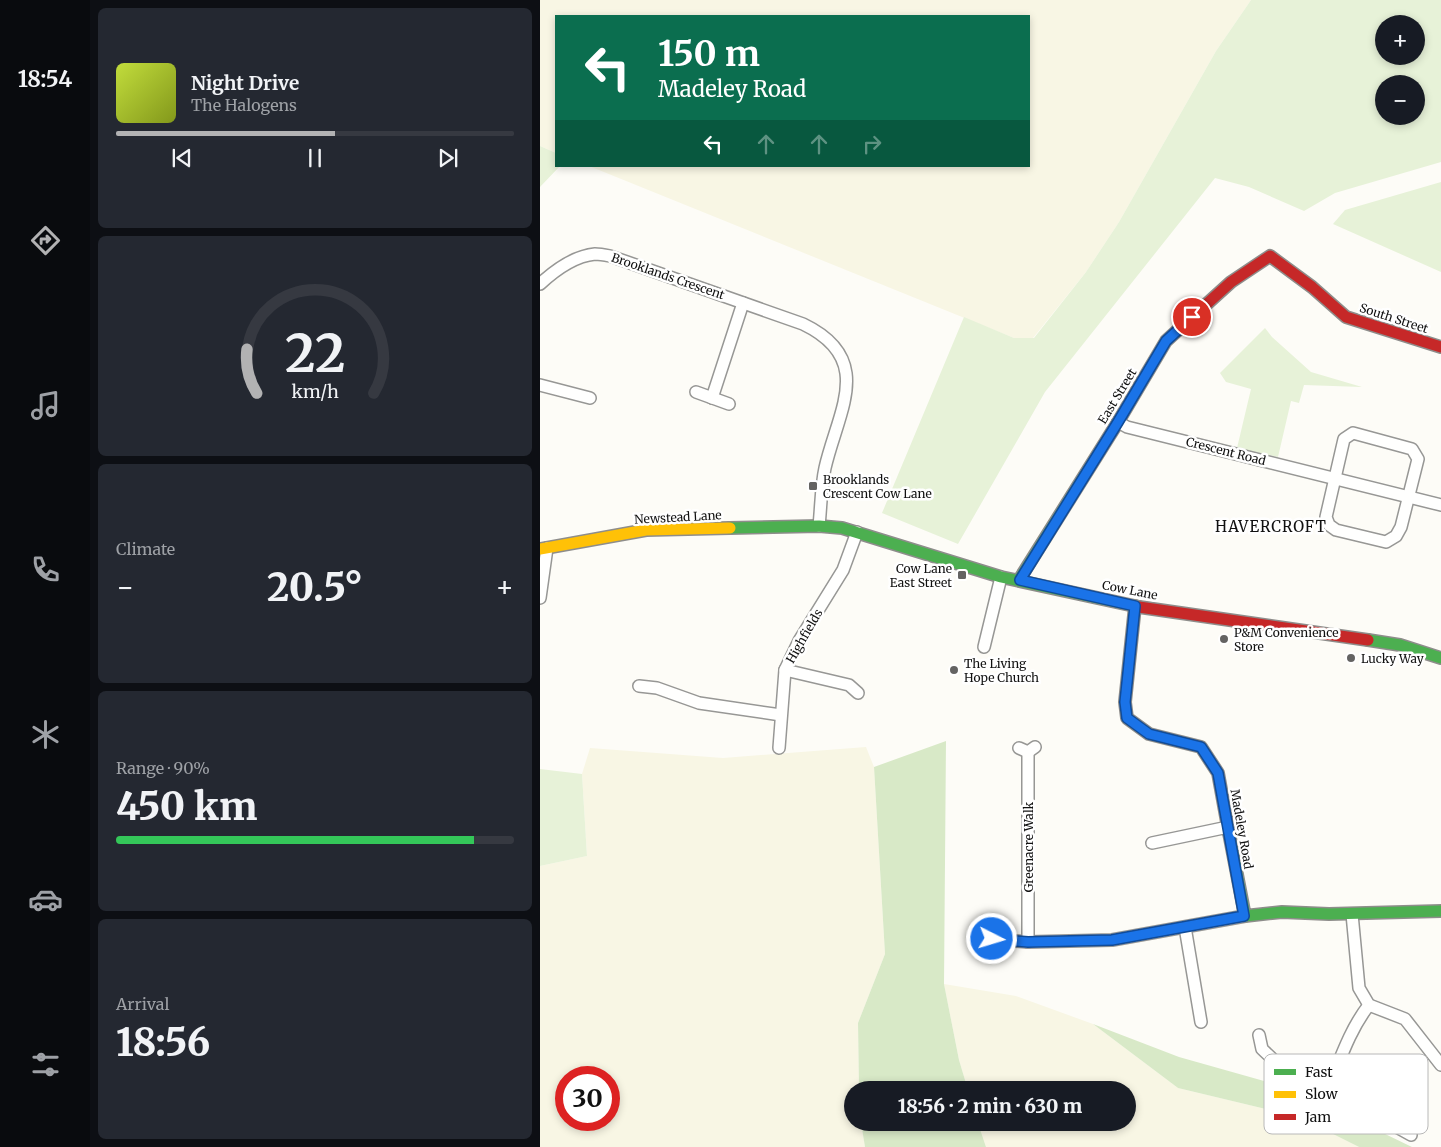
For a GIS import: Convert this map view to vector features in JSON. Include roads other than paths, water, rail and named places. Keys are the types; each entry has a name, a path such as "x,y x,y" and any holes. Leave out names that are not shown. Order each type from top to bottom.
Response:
{"street":[{"name":"Brooklands Crescent","path":"540,284 565,265 582,257 595,254 610,256 649,268 803,324 831,342 840,356 845,369 847,393 825,469 819,526"},
{"name":"South Street","path":"1270,256 1312,287 1346,317 1441,348"},
{"name":"East Street","path":"1020,580 1166,341 1231,282 1270,256"},
{"path":"712,398 743,303"},
{"path":"540,385 590,398"},
{"path":"696,392 729,404"},
{"name":"Crescent Road","path":"1118,422 1127,427 1441,505"},
{"path":"1353,432 1412,449 1418,459 1408,497 1401,527 1396,536 1386,542 1336,530 1328,525 1326,517 1344,439 1353,432"},
{"name":"Cow Lane","path":"819,526 856,532 1001,577 1135,606 1400,645 1441,658"},
{"name":"Newstead Lane","path":"543,548 646,530 819,526"},
{"name":"Highfields","path":"779,748 785,670 799,640 843,570 856,532"},
{"path":"540,598 543,548"},
{"path":"984,647 1001,577"},
{"name":"Madeley Road","path":"1135,606 1125,702 1127,718 1149,734 1201,747 1218,773 1244,916"},
{"path":"785,670 850,685 858,693"},
{"path":"639,686 657,688 698,704 781,714"},
{"name":"Greenacre Walk","path":"1027,749 1028,942"},
{"path":"1149,842 1228,827"},
{"path":"975,938 1028,942 1112,940 1244,916 1282,912 1352,914 1441,911"},
{"path":"1352,914 1359,988 1369,1005 1405,1018 1441,1064"},
{"path":"1184,927 1201,1022"},
{"path":"1342,1054 1361,1015 1369,1005"},
{"path":"1259,1035 1262,1049 1267,1054"}],"place":[{"name":"Brooklands Crescent Cow Lane","path":"813,486"},
{"name":"Cow Lane East Street","path":"962,575"},
{"name":"P&M Convenience Store","path":"1224,639"},
{"name":"Lucky Way","path":"1351,658"},
{"name":"The Living Hope Church","path":"954,670"}],"district":[{"name":"HAVERCROFT","path":"1271,526"}]}
